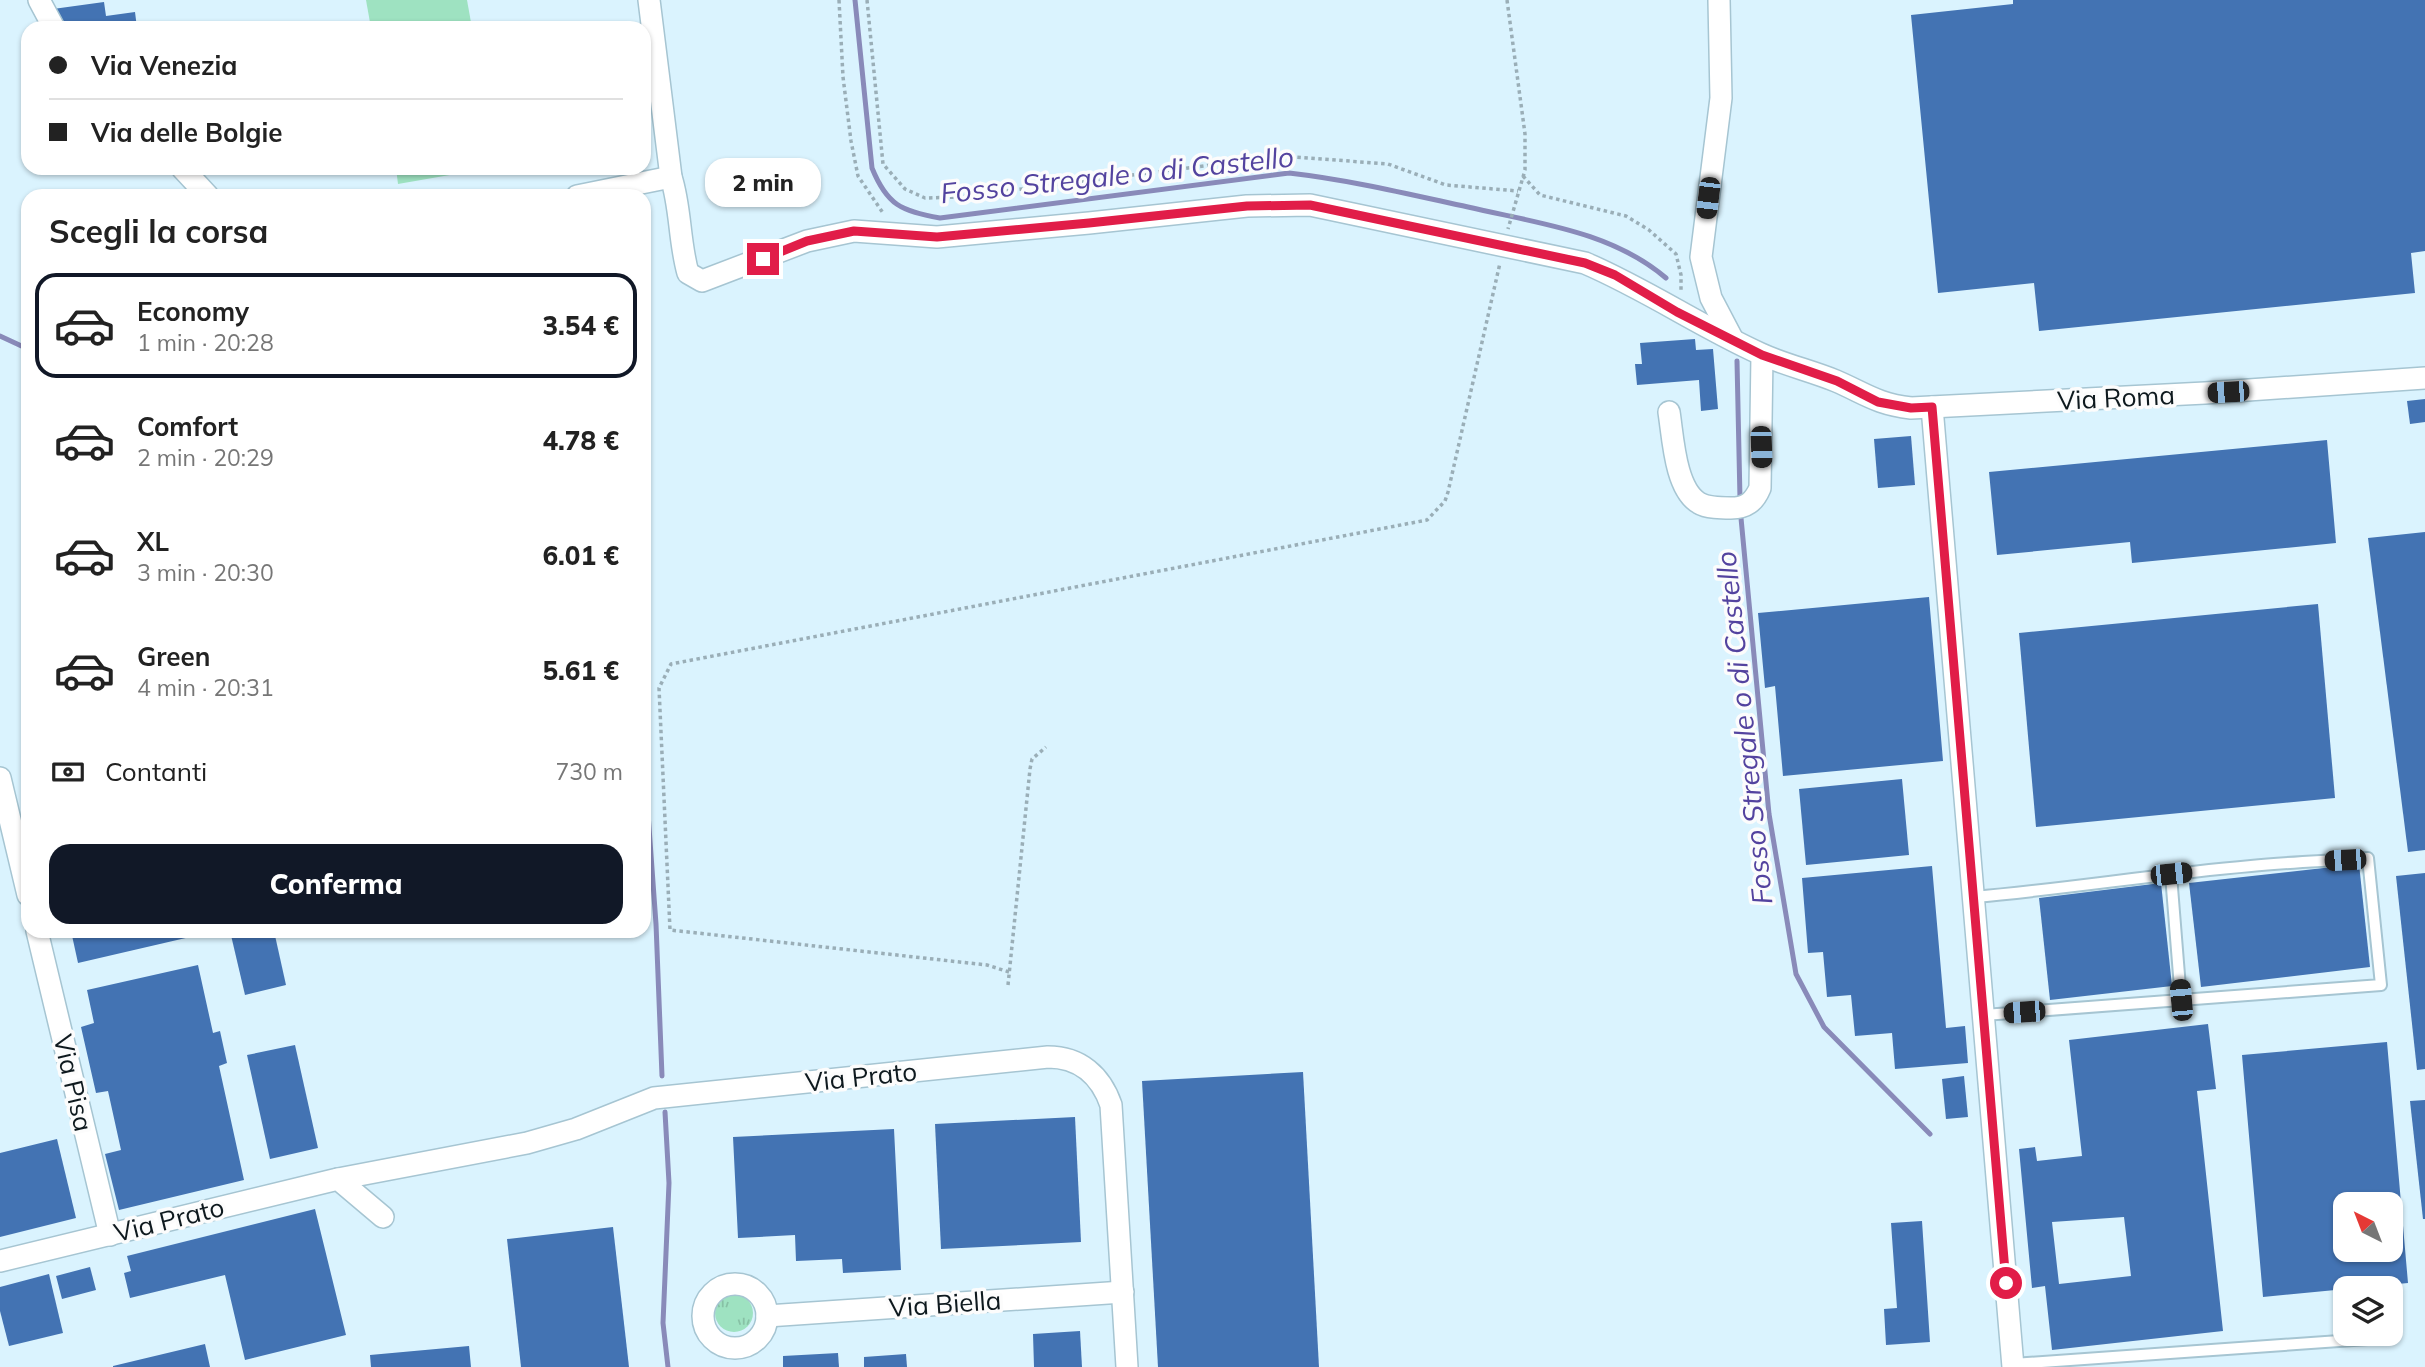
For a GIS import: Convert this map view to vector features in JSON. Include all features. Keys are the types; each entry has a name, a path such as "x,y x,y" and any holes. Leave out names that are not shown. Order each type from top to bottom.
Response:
{"street":[{"path":"39,0 50,21"},
{"path":"612,189 671,177 649,0"},
{"path":"1719,0 1721,99 1702,257 1711,299 1734,341"},
{"path":"188,175 202,189"},
{"name":"Via Roma","path":"671,177 688,273 702,282 807,241 854,231 937,237 1247,206 1310,205 1505,241 1585,263 1615,275 1677,312 1762,355 1837,381 1878,402 1911,408 2205,393 2425,378"},
{"path":"1669,412 1681,477 1692,497 1706,506 1728,508 1746,505 1760,488 1762,355"},
{"path":"1932,407 2013,1365"},
{"path":"0,778 21,866"},
{"name":"Via Pisa","path":"39,938 110,1235"},
{"name":"Via Prato","path":"0,1261 338,1179 527,1143 576,1129 654,1098 1060,1057 1073,1060 1087,1069 1107,1093 1111,1105 1127,1367"},
{"path":"338,1179 383,1217"},
{"name":"Via Biella","path":"767,1316 1124,1292"}],"lane":[{"path":"1974,897 2171,874 2368,858 2381,985 1984,1015"},
{"path":"2171,874 2181,1000"},
{"path":"2013,1365 2333,1342"}],"path":[{"path":"839,0 846,103 858,176 884,214"},
{"path":"867,0 883,164 905,189 925,198 959,197 1282,156 1388,163 1446,185 1518,191"},
{"path":"1009,972 987,965 670,930 659,688 667,669 671,664 1427,520 1445,501 1448,492 1515,197 1523,176 1525,134 1507,0"},
{"path":"1523,176 1540,195 1626,216 1649,230 1676,254 1681,275"},
{"path":"1008,985 1030,769 1032,760 1046,747"}],"green space":[{"path":"366,0 467,0 471,21 370,21"},
{"path":"397,175 450,175 398,184"},
{"path":"734,1294 748,1299 753,1313 748,1327 734,1332 720,1327 715,1313 720,1299"}],"building":[{"path":"2013,0 2425,0 2425,251 2411,253 2415,293 2039,331 2034,283 1938,293 1911,15 2013,4"},
{"path":"104,2 106,16 135,12 136,21 60,21 53,9"},
{"path":"1695,339 1696,350 1713,349 1718,409 1701,411 1699,380 1637,385 1635,364 1642,364 1640,343"},
{"path":"2425,399 2425,422 2410,424 2407,401"},
{"path":"1911,436 1915,485 1878,488 1874,439"},
{"path":"2327,440 2336,543 2132,563 2130,542 1997,555 1989,472"},
{"path":"2425,532 2425,850 2408,852 2368,538"},
{"path":"1929,597 1943,761 1783,776 1775,686 1765,688 1758,613"},
{"path":"2318,604 2335,798 2036,827 2019,633"},
{"path":"1902,779 1909,855 1806,865 1799,789"},
{"path":"2359,864 2370,967 2201,987 2189,883"},
{"path":"1932,866 1946,1028 1965,1026 1968,1063 1895,1069 1892,1033 1855,1036 1851,995 1827,997 1823,952 1808,953 1802,878"},
{"path":"2425,873 2425,1069 2417,1070 2396,876"},
{"path":"2161,883 2172,986 2050,1000 2039,898"},
{"path":"73,938 186,938 78,963"},
{"path":"232,938 276,938 286,985 245,995"},
{"path":"198,965 213,1033 220,1031 227,1063 219,1066 244,1180 119,1210 105,1154 121,1150 108,1091 96,1093 81,1027 94,1023 87,990"},
{"path":"2208,1024 2216,1089 2197,1091 2223,1331 2052,1350 2045,1286 2032,1288 2019,1149 2035,1147 2037,1161 2082,1156 2069,1040","holes":["2124,1217 2131,1276 2059,1284 2052,1222"]},
{"path":"2387,1042 2400,1192 2333,1192 2333,1262 2403,1262 2403,1226 2408,1283 2403,1283 2403,1276 2333,1276 2333,1290 2263,1297 2242,1055"},
{"path":"295,1045 318,1148 270,1159 247,1055"},
{"path":"1303,1072 1319,1367 1158,1367 1142,1081"},
{"path":"1964,1076 1968,1117 1946,1119 1942,1079"},
{"path":"2425,1100 2425,1219 2423,1219 2410,1101"},
{"path":"1075,1117 1081,1242 941,1249 935,1124"},
{"path":"894,1129 901,1270 843,1273 842,1259 796,1261 795,1235 738,1238 733,1137"},
{"path":"57,1139 76,1218 0,1237 0,1153"},
{"path":"315,1209 346,1335 245,1360 225,1275 130,1298 124,1273 131,1271 127,1256"},
{"path":"1922,1221 1930,1342 1886,1345 1884,1309 1897,1308 1891,1223"},
{"path":"613,1227 629,1367 521,1367 507,1239"},
{"path":"90,1267 96,1290 62,1299 56,1276"},
{"path":"49,1274 63,1333 9,1346 0,1311 0,1287"},
{"path":"1080,1331 1082,1367 1034,1367 1033,1334"},
{"path":"205,1344 210,1367 113,1367 113,1366"},
{"path":"469,1346 471,1367 371,1367 370,1355"},
{"path":"838,1353 839,1367 783,1367 783,1356"},
{"path":"906,1354 907,1367 864,1367 864,1357"}],"waterway":[{"name":"Fosso Stregale o di Castello","path":"855,0 872,168 883,190 905,209 940,218 1289,173 1379,188 1572,231 1621,249 1666,278"},
{"path":"0,336 21,346"},
{"name":"Fosso Stregale o di Castello","path":"1737,361 1740,499"},
{"name":"Fosso Stregale o di Castello","path":"1741,518 1769,814 1796,974 1824,1027 1930,1134"},
{"path":"651,855 662,1076"},
{"path":"665,1112 669,1183 663,1323 668,1367"}],"route":[{"path":"763,259 807,241 854,231 937,237 1247,206 1310,205 1585,263 1615,275 1677,312 1762,355 1837,381 1878,402 1911,408 1932,407 2006,1283"}]}
